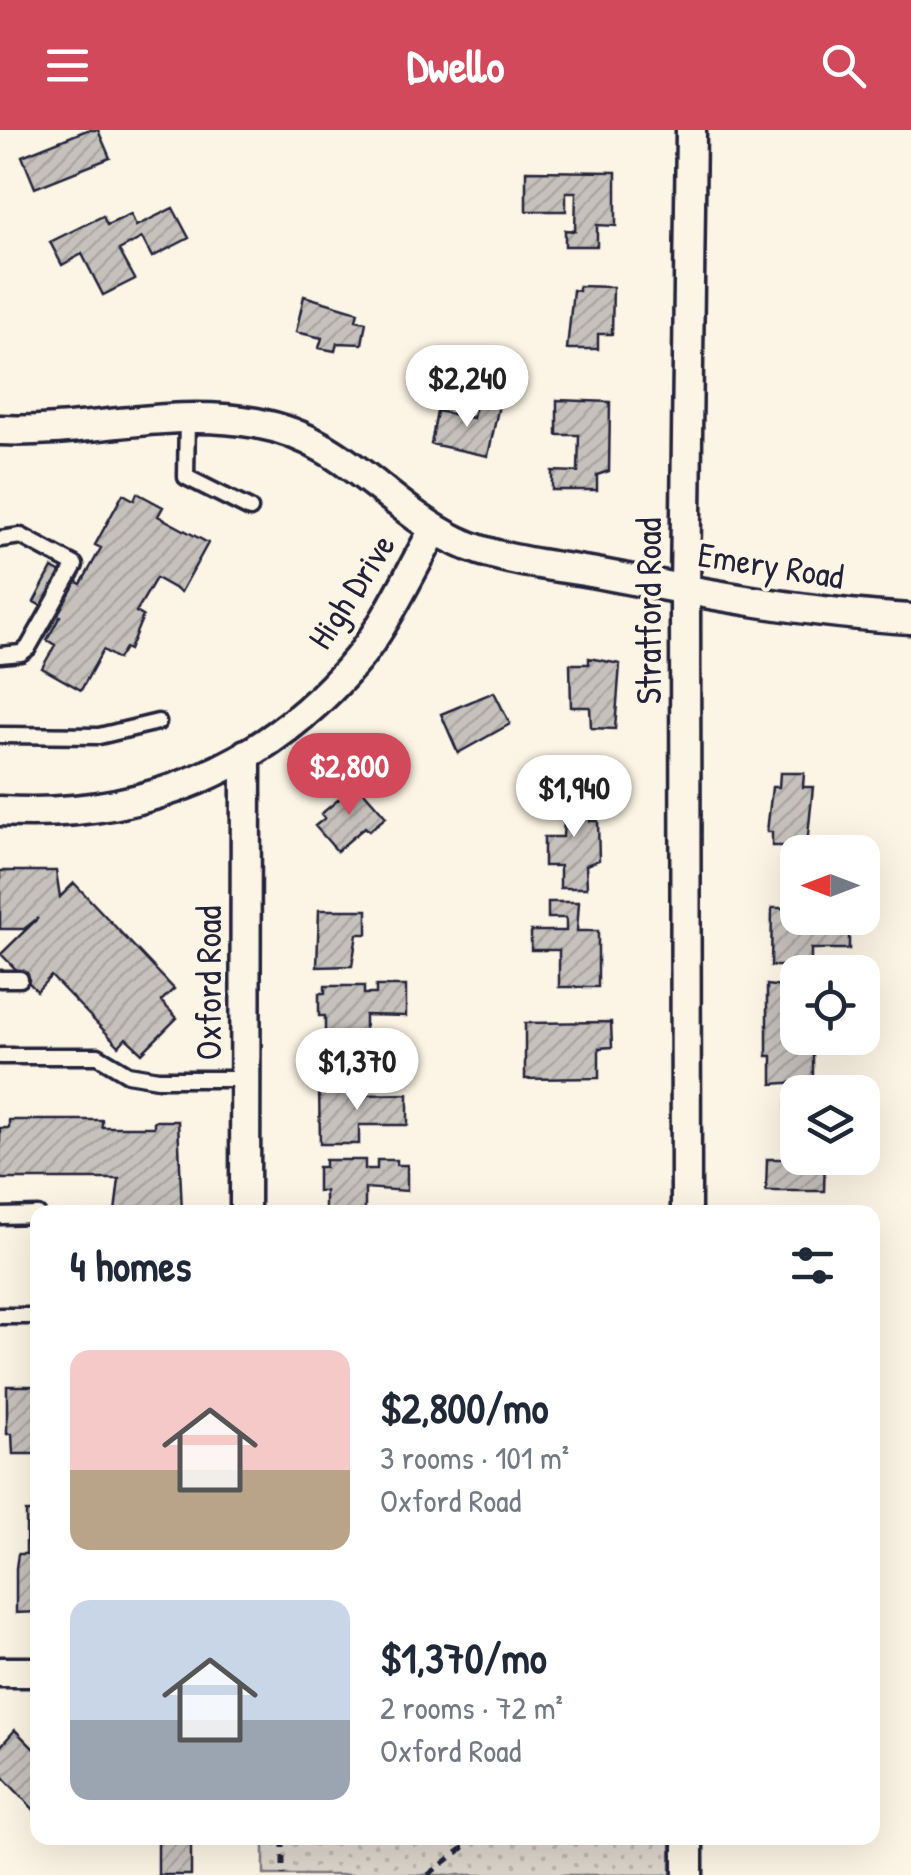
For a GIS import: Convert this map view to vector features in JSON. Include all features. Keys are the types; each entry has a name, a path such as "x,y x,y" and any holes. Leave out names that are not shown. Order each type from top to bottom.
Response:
{"street":[{"name":"Stratford Road","path":"686,1205 685,590 691,130"},
{"name":"Emery Road","path":"0,430 74,428 187,417 259,423 296,434 338,455 434,528 487,553 850,616 911,619"},
{"name":"High Drive","path":"0,811 64,813 122,806 208,776 246,754 324,696 360,656 434,528"},
{"name":"Oxford Road","path":"245,1205 246,754"},
{"path":"0,1672 30,1672"},
{"path":"688,1845 688,1875"}],"lane":[{"path":"187,417 186,478 250,510"},
{"path":"0,540 21,536 75,566 28,648 21,654 0,656"},
{"path":"0,735 99,736 158,722"},
{"path":"0,979 20,979"},
{"path":"0,1056 98,1056 128,1074 143,1077 246,1079"},
{"path":"0,1216 30,1216"},
{"path":"0,1316 30,1316"}],"path":[{"path":"282,1845 284,1875"},
{"path":"428,1875 467,1845"}],"shaded area":[{"path":"264,1845 671,1845 671,1875 264,1875"}],"building":[{"path":"87,130 98,130 110,158 35,188 22,156"},
{"path":"526,171 616,172 616,226 597,225 597,246 565,246 565,230 575,231 576,192 566,192 566,211 526,211"},
{"path":"173,208 189,238 152,257 142,238 119,250 135,279 103,295 82,254 62,265 50,242 103,216 107,225 131,214 136,226"},
{"path":"579,286 613,287 612,334 598,334 598,349 567,349 573,290 579,291"},
{"path":"304,296 358,312 356,320 366,322 362,344 337,343 335,351 319,348 322,338 296,332"},
{"path":"557,400 610,402 609,471 597,475 597,490 552,490 552,471 578,472 579,435 557,435"},
{"path":"477,401 499,405 488,456 431,444 437,411 473,418"},
{"path":"137,493 163,507 158,516 208,543 181,592 156,578 136,612 143,616 129,650 125,648 118,659 103,650 81,690 42,668 55,645 47,640 60,616 34,602 52,568 81,584 101,548 95,545 123,494 134,500"},
{"path":"589,658 620,664 615,729 591,728 590,707 571,707 570,664 589,664"},
{"path":"494,692 510,724 458,753 441,714"},
{"path":"780,773 804,773 803,787 813,787 808,835 780,835 780,846 772,846 772,832 767,832 772,787 779,787"},
{"path":"357,784 386,817 369,831 365,827 337,851 315,826 325,818 321,814"},
{"path":"566,784 590,784 590,821 598,821 599,860 586,865 587,888 560,888 560,866 544,866 544,837 563,837"},
{"path":"0,871 56,871 60,897 74,883 174,989 161,1001 177,1018 142,1053 126,1038 119,1046 51,976 37,991 1,954 38,918 24,929 0,929"},
{"path":"548,902 579,902 577,931 598,931 598,987 559,987 559,950 531,950 531,931 566,931 566,918 548,918"},
{"path":"772,908 780,908 780,935 849,935 849,949 811,949 811,955 780,955 780,966 771,966"},
{"path":"319,910 367,910 367,934 357,934 352,966 317,967"},
{"path":"767,985 780,987 780,1055 813,1055 813,1075 780,1075 780,1083 772,1084 772,1056 767,1056"},
{"path":"325,986 364,986 364,994 376,994 376,986 406,986 406,1016 365,1015 365,1044 325,1044 325,1016 319,1016 319,993 325,993"},
{"path":"611,1022 612,1047 599,1048 599,1078 525,1079 525,1023"},
{"path":"319,1086 359,1086 359,1095 408,1094 408,1125 359,1125 359,1144 320,1144"},
{"path":"9,1120 102,1120 102,1127 154,1127 154,1121 178,1121 182,1205 116,1205 119,1179 0,1179 0,1128 9,1128"},
{"path":"767,1159 780,1159 780,1175 824,1175 824,1191 766,1191"},
{"path":"325,1160 365,1160 365,1169 377,1169 377,1160 397,1160 397,1165 407,1165 407,1191 365,1188 365,1205 325,1205 325,1191 318,1191 318,1167 325,1167"},
{"path":"7,1386 30,1386 30,1454 13,1454 12,1434 7,1434"},
{"path":"26,1512 30,1512 30,1612 16,1613 18,1554 26,1554"},
{"path":"15,1730 30,1745 30,1806 0,1774 0,1747"},
{"path":"158,1845 191,1845 191,1875 158,1875"}]}
